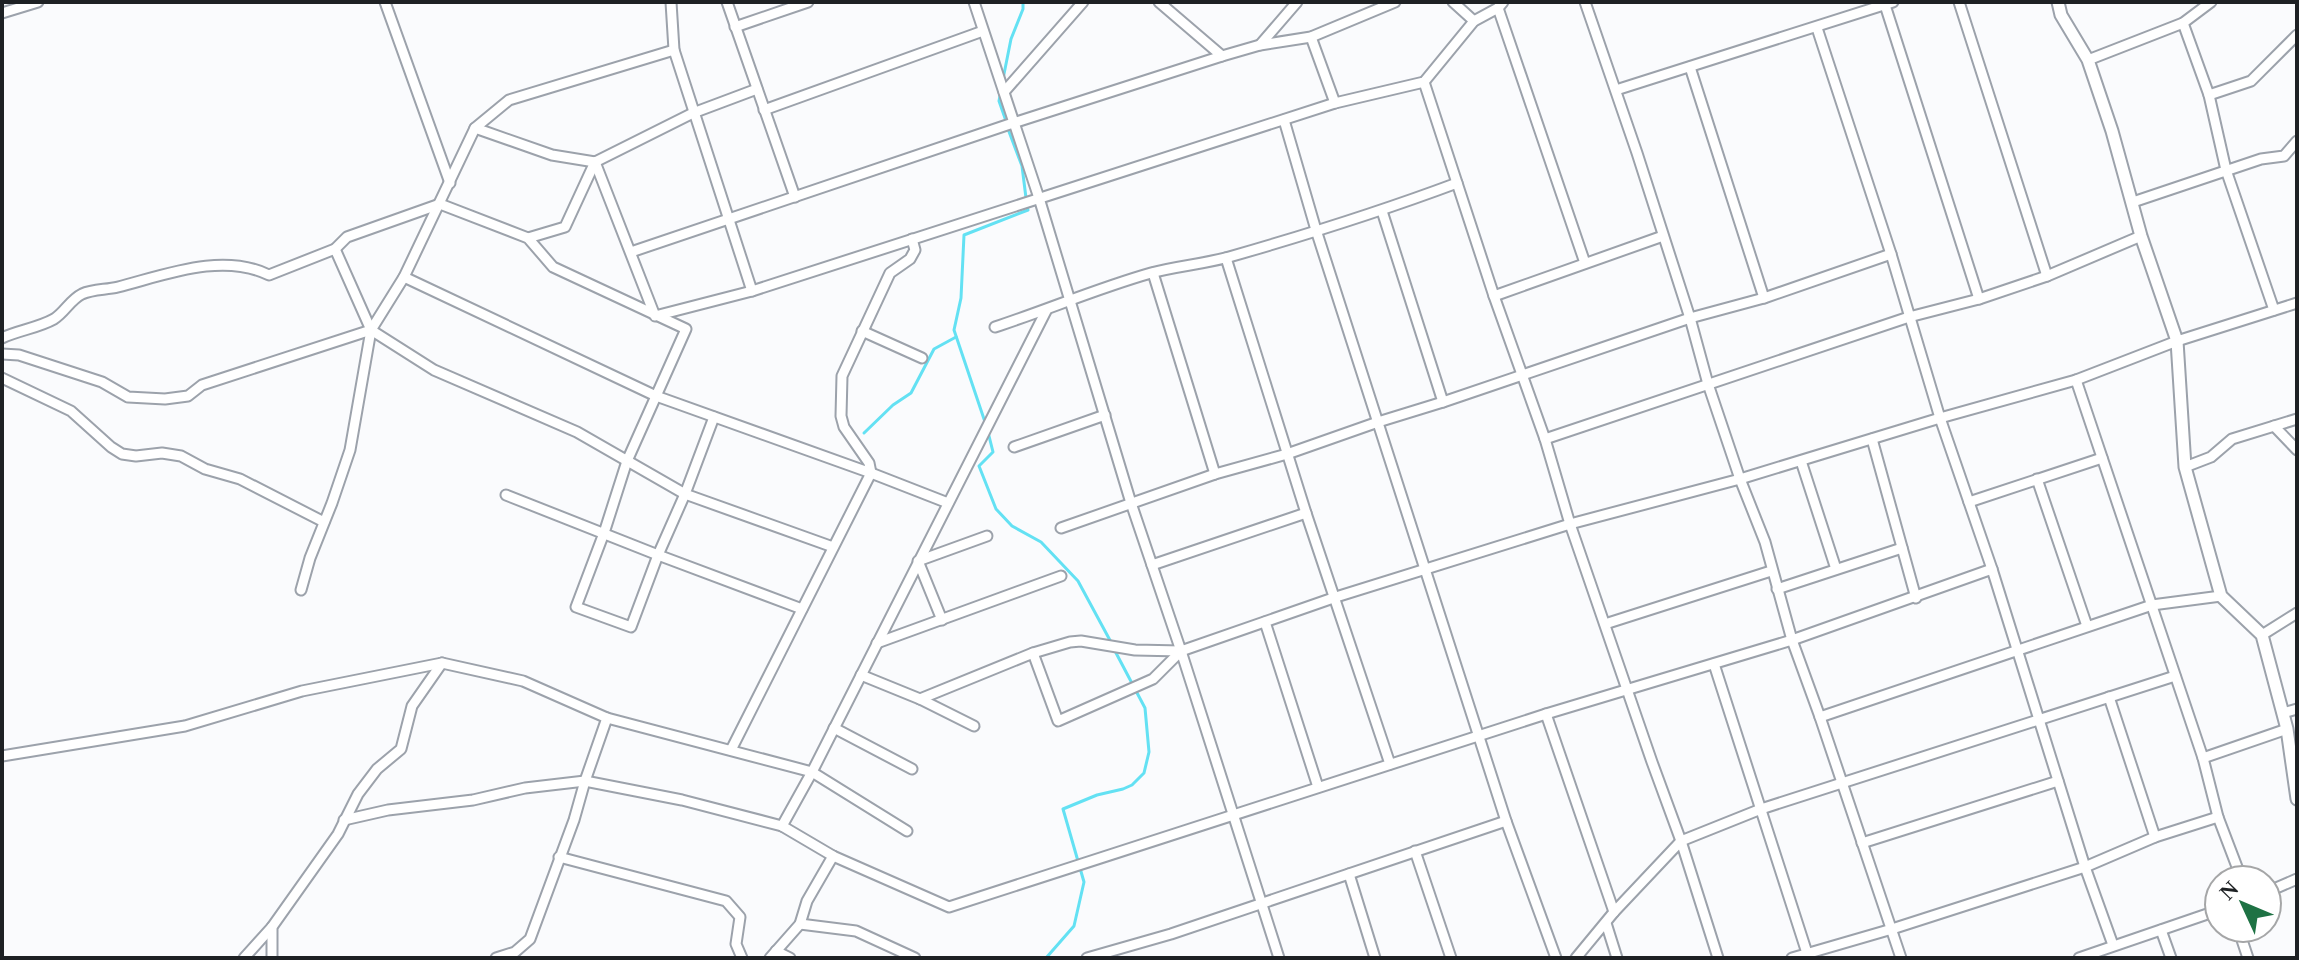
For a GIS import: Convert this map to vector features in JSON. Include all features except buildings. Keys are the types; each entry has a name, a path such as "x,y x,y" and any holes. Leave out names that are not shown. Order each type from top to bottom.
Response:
{"street":[{"path":"2,13 38,2"},
{"path":"385,2 450,183"},
{"path":"671,2 674,50 752,291"},
{"path":"727,2 795,197"},
{"path":"735,27 808,2"},
{"path":"974,2 1039,198 1131,503 1279,958"},
{"path":"1004,92 1083,2"},
{"path":"1159,2 1222,56"},
{"path":"1260,45 1297,2"},
{"path":"631,252 1014,122 1222,56 1260,45 1311,37 1395,2"},
{"path":"1453,2 1474,21"},
{"path":"1585,2 1690,318 1708,384 1765,542 1792,640 1901,958"},
{"path":"1959,2 2047,276"},
{"path":"2058,2 2061,15 2088,60 2112,131 2141,236 2177,341 2185,467 2221,596 2262,635 2287,729 2297,799"},
{"path":"2088,60 2183,23 2211,2"},
{"path":"1616,90 1889,3 1979,299"},
{"path":"655,316 752,291 1335,103 1424,82 1474,21 1500,5 1585,263"},
{"path":"2183,23 2209,95 2226,170 2274,310"},
{"path":"1817,28 1891,254 1940,418 2113,945"},
{"path":"764,110 983,31"},
{"path":"2209,95 2251,81 2297,35"},
{"path":"1311,37 1335,103"},
{"path":"301,590 350,450 371,330 404,277 475,128 509,100 674,50"},
{"path":"1690,67 1764,298"},
{"path":"1424,82 1718,958"},
{"path":"475,128 552,155 595,162 693,113 757,89"},
{"path":"1284,120 1316,230 1506,821 1556,958"},
{"path":"2133,202 2261,159 2284,156 2296,143"},
{"path":"528,238 565,227 595,162"},
{"path":"595,162 655,316"},
{"path":"995,327 1153,273 1226,258 1382,211 1457,183"},
{"path":"2,338 43,325 59,316 74,298 86,292 183,270 221,266 253,268 269,275 335,249 347,237 440,204 528,238 553,267 686,329 627,461 576,607 631,627 714,417"},
{"path":"1382,211 1443,402"},
{"path":"1494,296 1663,236"},
{"path":"1545,439 1909,317 1979,299 2047,276 2141,236"},
{"path":"731,750 871,473 869,463 844,427 841,416 842,376 890,273 910,259 915,250 912,239"},
{"path":"335,249 371,330 434,370 577,432 685,494 833,547"},
{"path":"1061,528 1215,474 1287,454 1690,318 1764,298 1891,254"},
{"path":"1226,258 1306,513 1390,764"},
{"path":"1153,273 1215,474"},
{"path":"404,277 656,396 948,503"},
{"path":"920,699 1033,653 1070,642 1135,650 1181,651 1336,597 1570,524 1740,479 2076,380 2177,341 2297,303"},
{"path":"782,826 1046,311"},
{"path":"2,354 19,355 102,382 128,397 165,399 188,396 202,385 371,330"},
{"path":"862,331 922,358"},
{"path":"2,378 71,411 122,454 181,456 205,469 240,479 324,522"},
{"path":"2076,380 2236,864"},
{"path":"1014,447 1105,415"},
{"path":"2185,467 2211,457 2232,439 2297,419"},
{"path":"2274,426 2297,450"},
{"path":"1872,439 1916,598"},
{"path":"1969,502 2102,458"},
{"path":"1801,461 1836,569"},
{"path":"2037,479 2087,626"},
{"path":"506,495 802,609"},
{"path":"1152,565 1306,513"},
{"path":"918,561 987,536"},
{"path":"1777,589 1902,548"},
{"path":"918,561 942,620"},
{"path":"344,820 388,810 473,800 525,788 585,781 682,800 782,826 833,856 949,907 1479,735 1792,640 1992,569"},
{"path":"1605,624 1771,571"},
{"path":"877,643 1061,576"},
{"path":"1820,717 2152,605 2221,596"},
{"path":"2262,635 2295,617"},
{"path":"1265,622 1318,787"},
{"path":"1033,653 1058,721 1153,679 1181,651"},
{"path":"244,958 272,927 338,834 358,794 377,769 401,749 412,706 442,663"},
{"path":"2,756 185,726 302,691 442,663 523,681 607,718 812,772 907,831"},
{"path":"1714,664 1807,953"},
{"path":"861,675 974,726"},
{"path":"1576,958 1614,912 1681,841 1761,809 2175,676"},
{"path":"2109,697 2155,837"},
{"path":"2283,713 2297,709"},
{"path":"1546,714 1614,912"},
{"path":"496,958 515,952 530,939 607,718"},
{"path":"834,728 912,769"},
{"path":"2203,758 2287,729"},
{"path":"1862,843 2058,781"},
{"path":"1792,958 2085,867 2155,837 2218,817"},
{"path":"1087,958 1171,934 1506,821"},
{"path":"1415,851 1451,958"},
{"path":"773,955 800,924 807,901 833,856"},
{"path":"559,857 726,901 740,917 736,944 742,958"},
{"path":"1349,874 1375,958"},
{"path":"2079,958 2203,916"},
{"path":"1606,923 1617,958"},
{"path":"800,924 856,931 915,958"},
{"path":"272,927 272,958"},
{"path":"2161,930 2171,958"},
{"path":"773,955 790,958"}],"waterway":[{"path":"1003,79 1023,2"},
{"path":"1001,90 999,101 1006,121"},
{"path":"1008,129 1022,166 1026,198"},
{"path":"986,425 954,330 961,298 964,235 1028,210 1027,206"},
{"path":"864,433 893,405 911,393 934,349 956,337"},
{"path":"988,432 993,452 979,466 996,509 1012,526 1041,542 1078,581 1112,644"},
{"path":"1046,958 1074,926 1084,882 1063,809 1132,785 1144,773 1149,752 1145,708 1115,651"}]}
